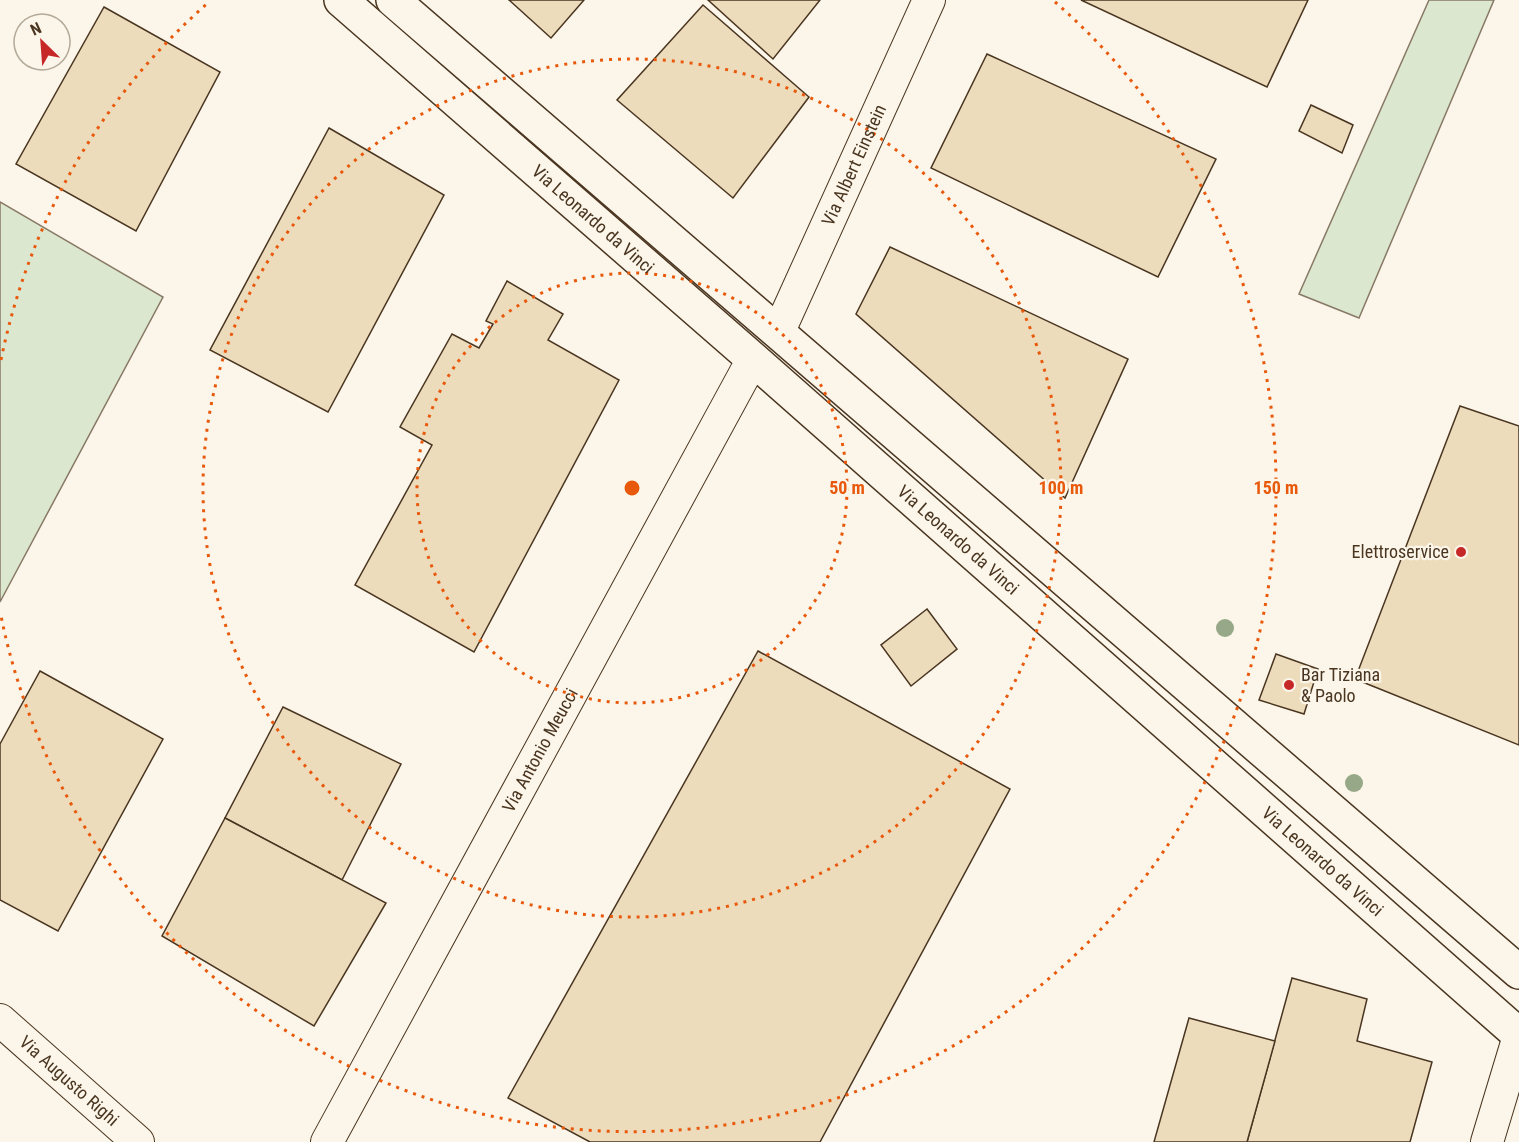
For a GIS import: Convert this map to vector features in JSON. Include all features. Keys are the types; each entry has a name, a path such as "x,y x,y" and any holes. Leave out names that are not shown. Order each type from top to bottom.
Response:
{"main road":[{"name":"Via Leonardo da Vinci","path":"341,0 753,359 1519,1035"},
{"name":"Via Leonardo da Vinci","path":"393,0 1519,972"}],"street":[{"name":"Via Albert Einstein","path":"779,331 929,0"},
{"name":"Via Antonio Meucci","path":"327,1142 753,359"},
{"name":"Via Augusto Righi","path":"0,1020 138,1142"},
{"path":"1487,1142 1519,1035"}],"green space":[{"path":"1429,0 1494,0 1359,318 1299,294"},
{"path":"0,202 163,297 0,602"}],"building":[{"path":"509,0 584,0 551,38"},
{"path":"708,0 820,0 773,59"},
{"path":"1081,0 1308,0 1267,87"},
{"path":"703,5 809,97 733,198 617,100"},
{"path":"104,7 220,72 136,231 16,164 68,72 72,72 72,64"},
{"path":"987,54 1216,159 1158,277 931,168"},
{"path":"1311,105 1353,125 1342,153 1299,131"},
{"path":"329,128 444,195 328,412 210,350"},
{"path":"890,247 1128,359 1065,498 856,314"},
{"path":"507,281 563,314 548,340 619,380 474,652 355,585 432,445 400,427 452,334 479,348 493,324 486,321"},
{"name":"Elettroservice","path":"1460,406 1519,426 1519,745 1355,679"},
{"path":"927,609 957,649 911,686 881,645"},
{"path":"758,651 1010,789 820,1142 590,1142 508,1098"},
{"name":"Bar Tiziana & Paolo","path":"1276,654 1318,669 1304,714 1259,700"},
{"path":"40,671 163,739 58,931 0,900 0,744"},
{"path":"283,707 401,764 342,880 225,818"},
{"path":"225,818 386,903 314,1026 162,936"},
{"path":"1292,978 1367,999 1357,1041 1432,1062 1410,1142 1247,1142"},
{"path":"1189,1018 1275,1041 1247,1142 1154,1142"}],"place":[{"name":"Elettroservice","path":"1461,552"},
{"name":"Bar Tiziana & Paolo","path":"1289,685"}]}
